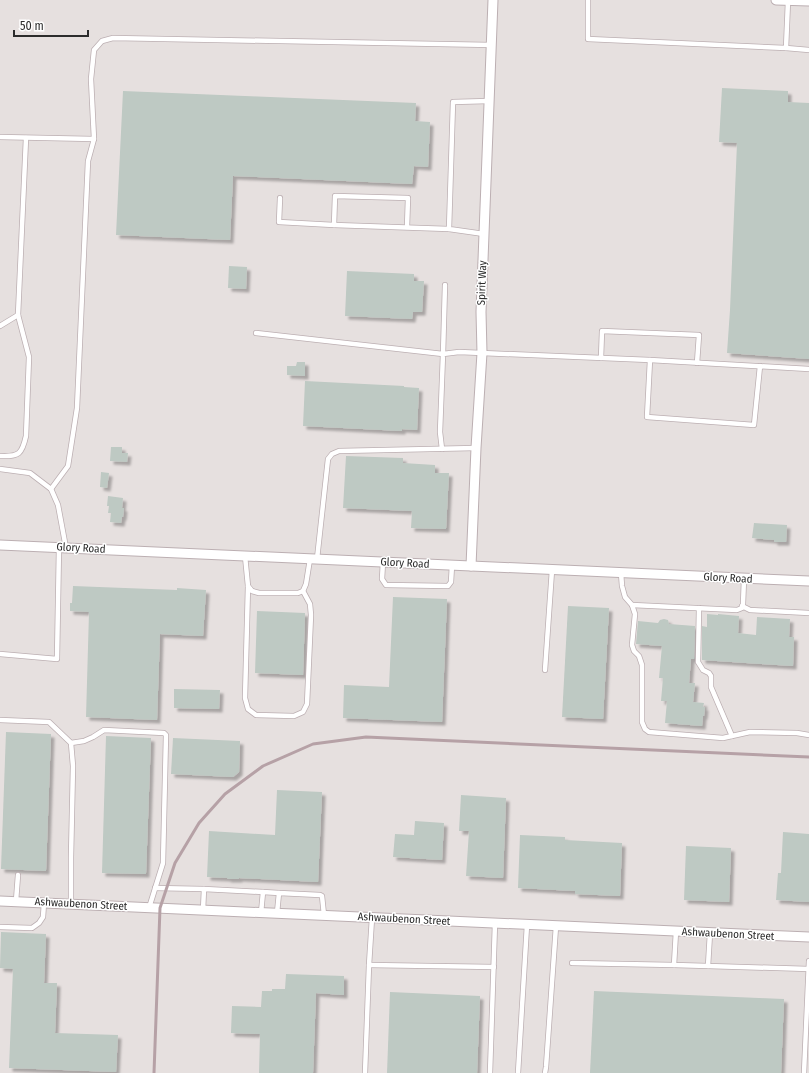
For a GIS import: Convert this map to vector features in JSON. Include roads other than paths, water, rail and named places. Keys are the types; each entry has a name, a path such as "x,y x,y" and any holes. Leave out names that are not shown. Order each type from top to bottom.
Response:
{"street":[{"name":"Spirit Way","path":"471,566 482,353 481,312 493,0"},
{"path":"776,0 809,2"},
{"name":"Glory Road","path":"0,545 809,582"},
{"name":"Ashwaubenon Street","path":"0,901 809,937"}],"lane":[{"path":"588,0 588,39 809,50"},
{"path":"786,48 788,0"},
{"path":"51,489 68,466 77,408 88,161 94,139 90,79 94,50 102,41 113,38 492,45"},
{"path":"450,229 454,102 489,101"},
{"path":"0,137 94,139"},
{"path":"0,456 18,454 23,447 26,436 28,357 18,315 26,138"},
{"path":"334,225 336,196 408,198 407,227"},
{"path":"280,198 279,222 450,229 484,234"},
{"path":"442,449 440,432 445,285"},
{"path":"0,326 18,315"},
{"path":"601,358 602,331 699,335 697,363"},
{"path":"256,333 443,354 459,352 650,360 809,369"},
{"path":"650,360 647,417 754,425 760,366"},
{"path":"248,586 252,591 259,592 298,594 304,590 313,559 329,456 339,451 476,448"},
{"path":"0,470 30,473 51,489 58,505 62,548 57,660 0,654"},
{"path":"245,556 248,586 245,698 248,709 256,715 294,716 303,712 307,704 311,615 310,604 304,590"},
{"path":"383,562 382,579 386,585 448,586 451,582 452,565"},
{"path":"545,670 552,570"},
{"path":"621,573 625,597 632,605 635,614 632,645 642,665 642,722 645,729 649,732 723,738 750,732 797,733 809,735"},
{"path":"632,605 737,610 742,608 744,578"},
{"path":"742,606 750,610 809,613"},
{"path":"699,608 698,662 703,670 711,676 711,687 732,736"},
{"path":"0,720 49,722 71,743 73,766 71,904"},
{"path":"71,743 84,741 104,730 164,733 166,735 163,863 149,908"},
{"path":"16,901 18,875"},
{"path":"155,888 320,895 322,896 324,915"},
{"path":"203,910 204,889"},
{"path":"261,913 263,892"},
{"path":"277,913 280,893"},
{"path":"0,927 32,928 43,917 44,903"},
{"path":"365,1073 372,918"},
{"path":"490,1073 495,923"},
{"path":"518,1073 527,925"},
{"path":"545,1073 556,926"},
{"path":"674,965 676,931"},
{"path":"708,966 710,933"},
{"path":"804,1073 809,961"},
{"path":"572,963 809,969"},
{"path":"369,965 494,967"}],"railway":[{"path":"154,1073 160,908 175,863 199,823 225,794 263,766 313,744 366,737 809,757"}]}
